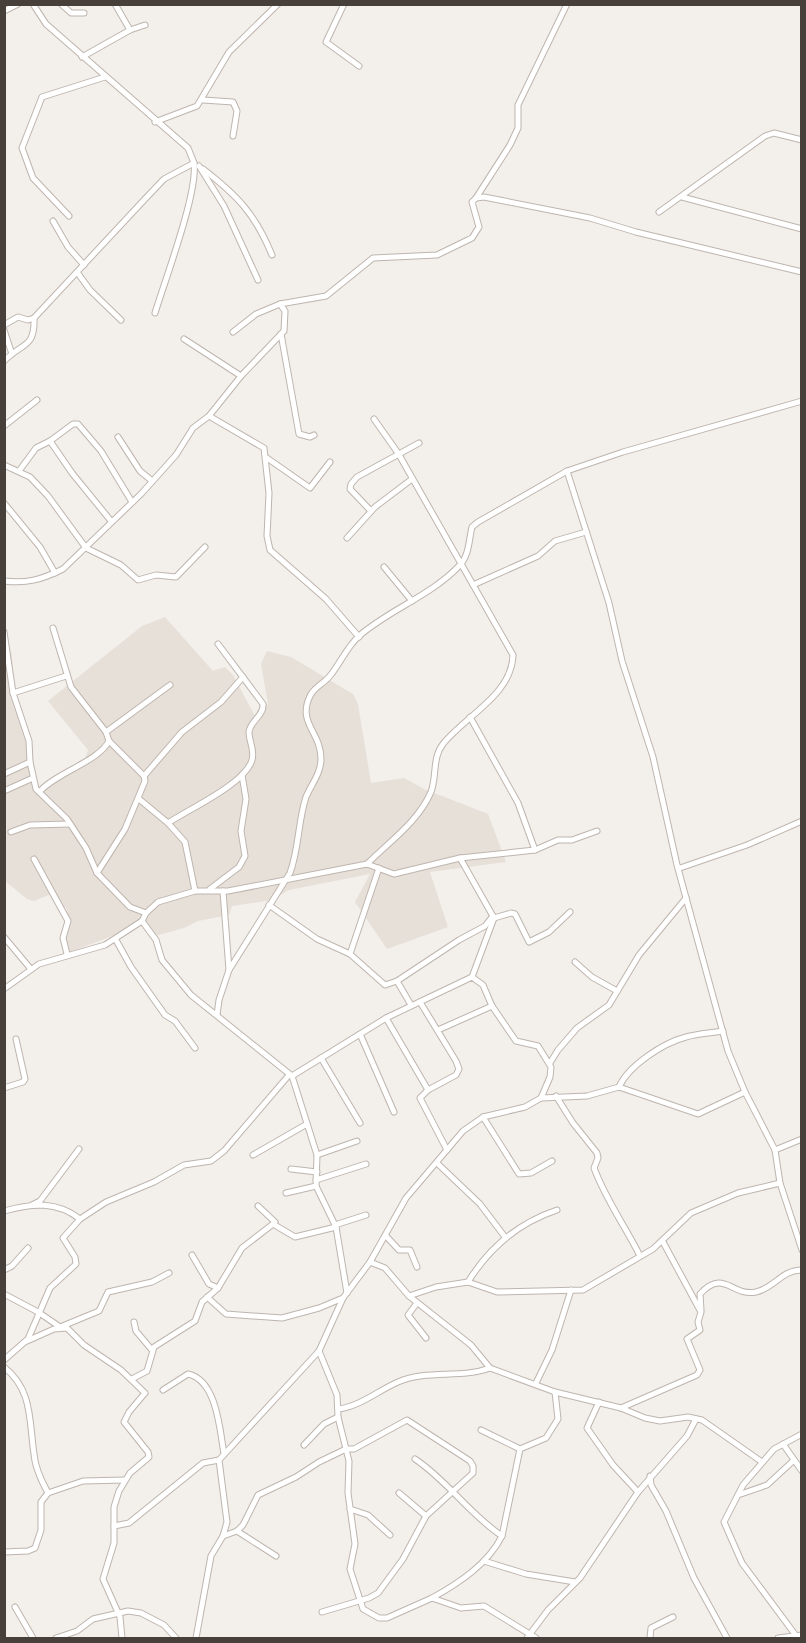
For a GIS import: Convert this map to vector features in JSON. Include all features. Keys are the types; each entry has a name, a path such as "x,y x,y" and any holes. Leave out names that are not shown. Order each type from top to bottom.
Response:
{"street":[{"path":"4,11 18,4"},
{"path":"33,4 42,20 155,122 188,148 224,206 258,280"},
{"path":"60,4 71,13 84,13"},
{"path":"115,4 130,30"},
{"path":"155,122 190,109 203,100 229,52 278,4"},
{"path":"344,4 326,42 359,66"},
{"path":"233,332 256,314 280,304 326,296 374,258 437,255 472,238 479,227 472,202 518,128 518,105 567,4"},
{"path":"82,57 130,30 145,25"},
{"path":"69,216 33,178 25,159 24,142 42,97 105,77"},
{"path":"203,100 233,102 237,111 233,136"},
{"path":"659,212 765,136 774,133 801,140"},
{"path":"196,164 239,198 263,232 272,255"},
{"path":"4,325 18,317 28,320 34,318 164,179 196,164"},
{"path":"155,313 181,228 196,164"},
{"path":"476,198 484,197 590,218 636,232 801,272"},
{"path":"682,197 801,229"},
{"path":"53,221 68,247 84,265"},
{"path":"77,272 90,290 121,320"},
{"path":"4,580 30,582 63,569 132,502 176,455 193,428 209,416 241,376 284,331 285,317 280,304"},
{"path":"4,361 33,338 34,318"},
{"path":"4,330 12,354"},
{"path":"281,334 299,434 310,437 314,435"},
{"path":"184,339 241,376"},
{"path":"4,426 37,400"},
{"path":"217,1016 219,1000 229,970 290,873 295,861 304,806 321,762 321,748 315,731 306,722 306,707 313,691 329,677 359,637 424,596 461,564 471,543 472,527 478,522 567,471 623,452 801,402"},
{"path":"209,416 261,443 267,458 269,494 267,536 270,549 326,599 359,637"},
{"path":"367,864 417,816 432,789 438,752 448,737 495,695 513,665 509,646 398,453 374,420"},
{"path":"19,471 36,448 73,424 78,424 101,451 132,502"},
{"path":"118,437 141,471 151,480"},
{"path":"50,441 72,473 111,521"},
{"path":"371,511 350,486 357,477 419,443"},
{"path":"267,458 310,488 330,462"},
{"path":"4,465 30,477 48,496 86,548 121,565 142,580 156,575 176,577 205,547"},
{"path":"567,471 609,603 622,661 653,757 686,897 723,1031 745,1092 775,1150 780,1183 801,1250"},
{"path":"346,538 371,511 412,479"},
{"path":"4,503 40,547 55,573"},
{"path":"473,585 538,556 555,541 586,532"},
{"path":"384,567 412,602"},
{"path":"53,628 71,687 106,732 109,741 144,776 145,781 125,829 98,873"},
{"path":"4,632 12,685 29,741 33,778 39,792 61,811 86,848 98,873 130,907 146,913"},
{"path":"168,824 231,785 242,775 253,758 250,729 264,707 218,644"},
{"path":"14,693 66,676"},
{"path":"144,776 182,732 221,702 243,677"},
{"path":"4,687 12,685"},
{"path":"106,732 170,685"},
{"path":"470,717 518,802 535,850"},
{"path":"39,792 47,783 86,760 109,741"},
{"path":"4,774 30,762"},
{"path":"210,889 239,867 245,856 241,831 246,799 242,775"},
{"path":"4,791 33,778"},
{"path":"139,799 168,824 187,846 195,891"},
{"path":"680,868 747,845 801,821"},
{"path":"11,832 30,825 70,824"},
{"path":"4,989 30,968 66,954 116,940 142,921 146,913 158,902 195,891 210,889 223,891 283,882 367,864 394,874 460,858 535,850 558,840 572,840 597,831"},
{"path":"4,1360 28,1339 50,1288 76,1264 75,1257 63,1238 80,1219 106,1202 154,1182 184,1165 210,1161 224,1151 290,1075 386,1018 472,977 493,917 460,858"},
{"path":"34,859 69,924 63,938 66,954"},
{"path":"350,954 379,868"},
{"path":"223,891 229,970"},
{"path":"541,1098 550,1077 550,1063 558,1050 577,1029 609,1005 639,954 686,897"},
{"path":"269,905 317,939 350,954 385,985 397,981 459,940 485,926 493,917 515,914 529,942 549,932 570,912"},
{"path":"142,921 156,940 162,960 191,995 290,1075 317,1155 316,1183 336,1226 345,1295"},
{"path":"4,937 30,968"},
{"path":"116,940 131,967 165,1015 175,1021 195,1048"},
{"path":"575,962 592,977 617,991"},
{"path":"472,977 483,985 492,1006 516,1041 538,1046 550,1063"},
{"path":"397,981 411,1005"},
{"path":"420,1002 459,1069 456,1075 428,1090 420,1098 447,1150"},
{"path":"438,1030 492,1006"},
{"path":"386,1018 428,1090"},
{"path":"619,1087 633,1066 675,1041 689,1036 723,1031"},
{"path":"360,1034 394,1112"},
{"path":"4,1088 22,1083 25,1079 16,1039"},
{"path":"321,1058 360,1123"},
{"path":"114,1526 129,1523 203,1463 219,1460 319,1351 345,1295 370,1262 406,1198 438,1164 463,1131 483,1117 525,1107 541,1098 587,1096 619,1087 692,1114 698,1114 745,1092"},
{"path":"556,1096 573,1123 597,1152 598,1158 594,1168 600,1184 616,1216 634,1240 640,1256"},
{"path":"483,1117 519,1174 531,1173 552,1161"},
{"path":"253,1155 307,1124"},
{"path":"775,1150 801,1139"},
{"path":"317,1155 357,1141"},
{"path":"31,1206 40,1201 79,1149"},
{"path":"286,1193 366,1164"},
{"path":"438,1164 480,1204 505,1237"},
{"path":"291,1169 317,1172"},
{"path":"409,1296 436,1287 468,1282 497,1292 583,1290 663,1242 692,1213 738,1193 780,1183"},
{"path":"4,1211 31,1206 59,1206 80,1219"},
{"path":"258,1206 295,1237 366,1215"},
{"path":"468,1282 480,1263 505,1237 538,1217 556,1210"},
{"path":"132,1379 147,1371 152,1350 156,1344 192,1324 207,1297 218,1288 242,1248 275,1222"},
{"path":"386,1236 399,1250 410,1250 417,1267"},
{"path":"663,1242 701,1312"},
{"path":"4,1270 12,1266 28,1248"},
{"path":"192,1255 209,1284 218,1288"},
{"path":"370,1262 385,1268 409,1296 471,1345 490,1368 536,1383 555,1392 621,1408 660,1421 688,1417 696,1419 728,1436 762,1462"},
{"path":"621,1408 699,1372 699,1365 687,1339 700,1330 698,1322 701,1312 700,1294 713,1284 722,1282 753,1293 767,1288 783,1274 801,1270"},
{"path":"23,1343 99,1311 108,1292 146,1284 169,1273"},
{"path":"536,1383 552,1350 571,1290"},
{"path":"4,1294 60,1327 67,1328 84,1345 132,1379 145,1393 129,1412 124,1422 149,1455 125,1480 114,1507 114,1543 103,1579 118,1615 122,1638"},
{"path":"207,1297 226,1314 282,1318 319,1308 345,1295"},
{"path":"417,1302 408,1315 426,1338"},
{"path":"134,1322 136,1331 152,1350"},
{"path":"319,1351 337,1395 338,1417 350,1461 350,1509 355,1544 350,1569 359,1601 370,1613 387,1618 432,1598 484,1562 502,1536 520,1449"},
{"path":"4,1367 18,1379 26,1392 35,1462 48,1493"},
{"path":"338,1409 412,1377 475,1373 490,1368"},
{"path":"163,1390 188,1374 203,1384 218,1417 224,1454"},
{"path":"482,1430 520,1449 546,1438 557,1424 555,1392"},
{"path":"599,1402 587,1428 613,1465 638,1492"},
{"path":"304,1445 324,1424 338,1417"},
{"path":"529,1637 575,1582 650,1476 687,1436 696,1419"},
{"path":"223,1536 237,1531 250,1515 258,1495 346,1449 354,1449 392,1426 409,1420 422,1432 462,1453 473,1466 473,1473 426,1516 384,1587 369,1598 322,1612"},
{"path":"799,1636 763,1593 731,1541 724,1522 738,1495 762,1462 774,1449 801,1436"},
{"path":"783,1444 801,1471"},
{"path":"415,1459 453,1491 478,1519 502,1536"},
{"path":"198,1638 211,1556 223,1536 228,1513 219,1460"},
{"path":"738,1495 767,1485 793,1461"},
{"path":"650,1476 651,1485 666,1511 694,1578 727,1638"},
{"path":"4,1552 28,1551 35,1548 41,1530 41,1502 48,1493 83,1481 125,1480"},
{"path":"399,1493 426,1516"},
{"path":"350,1509 368,1515 390,1535"},
{"path":"237,1531 276,1556"},
{"path":"484,1562 526,1574 575,1582"},
{"path":"432,1598 461,1608 482,1605 513,1622 529,1637 536,1638"},
{"path":"15,1607 33,1638"},
{"path":"56,1638 77,1630 93,1619 128,1611 141,1613 164,1625 176,1638"},
{"path":"650,1638 651,1628 673,1617"},
{"path":"778,1638 799,1636"}],"shaded area":[{"path":"165,617 213,671 225,667 233,675 256,718 268,704 261,664 267,651 291,657 353,694 358,704 371,783 404,778 424,789 488,814 506,862 430,872 448,927 387,949 355,902 370,874 289,890 272,900 232,906 229,915 198,921 184,928 155,936 144,924 70,952 66,951 60,934 65,923 67,909 51,894 34,901 27,899 5,881 4,623 12,657 14,689 35,784 40,790 85,759 88,750 48,701 142,626"}]}
